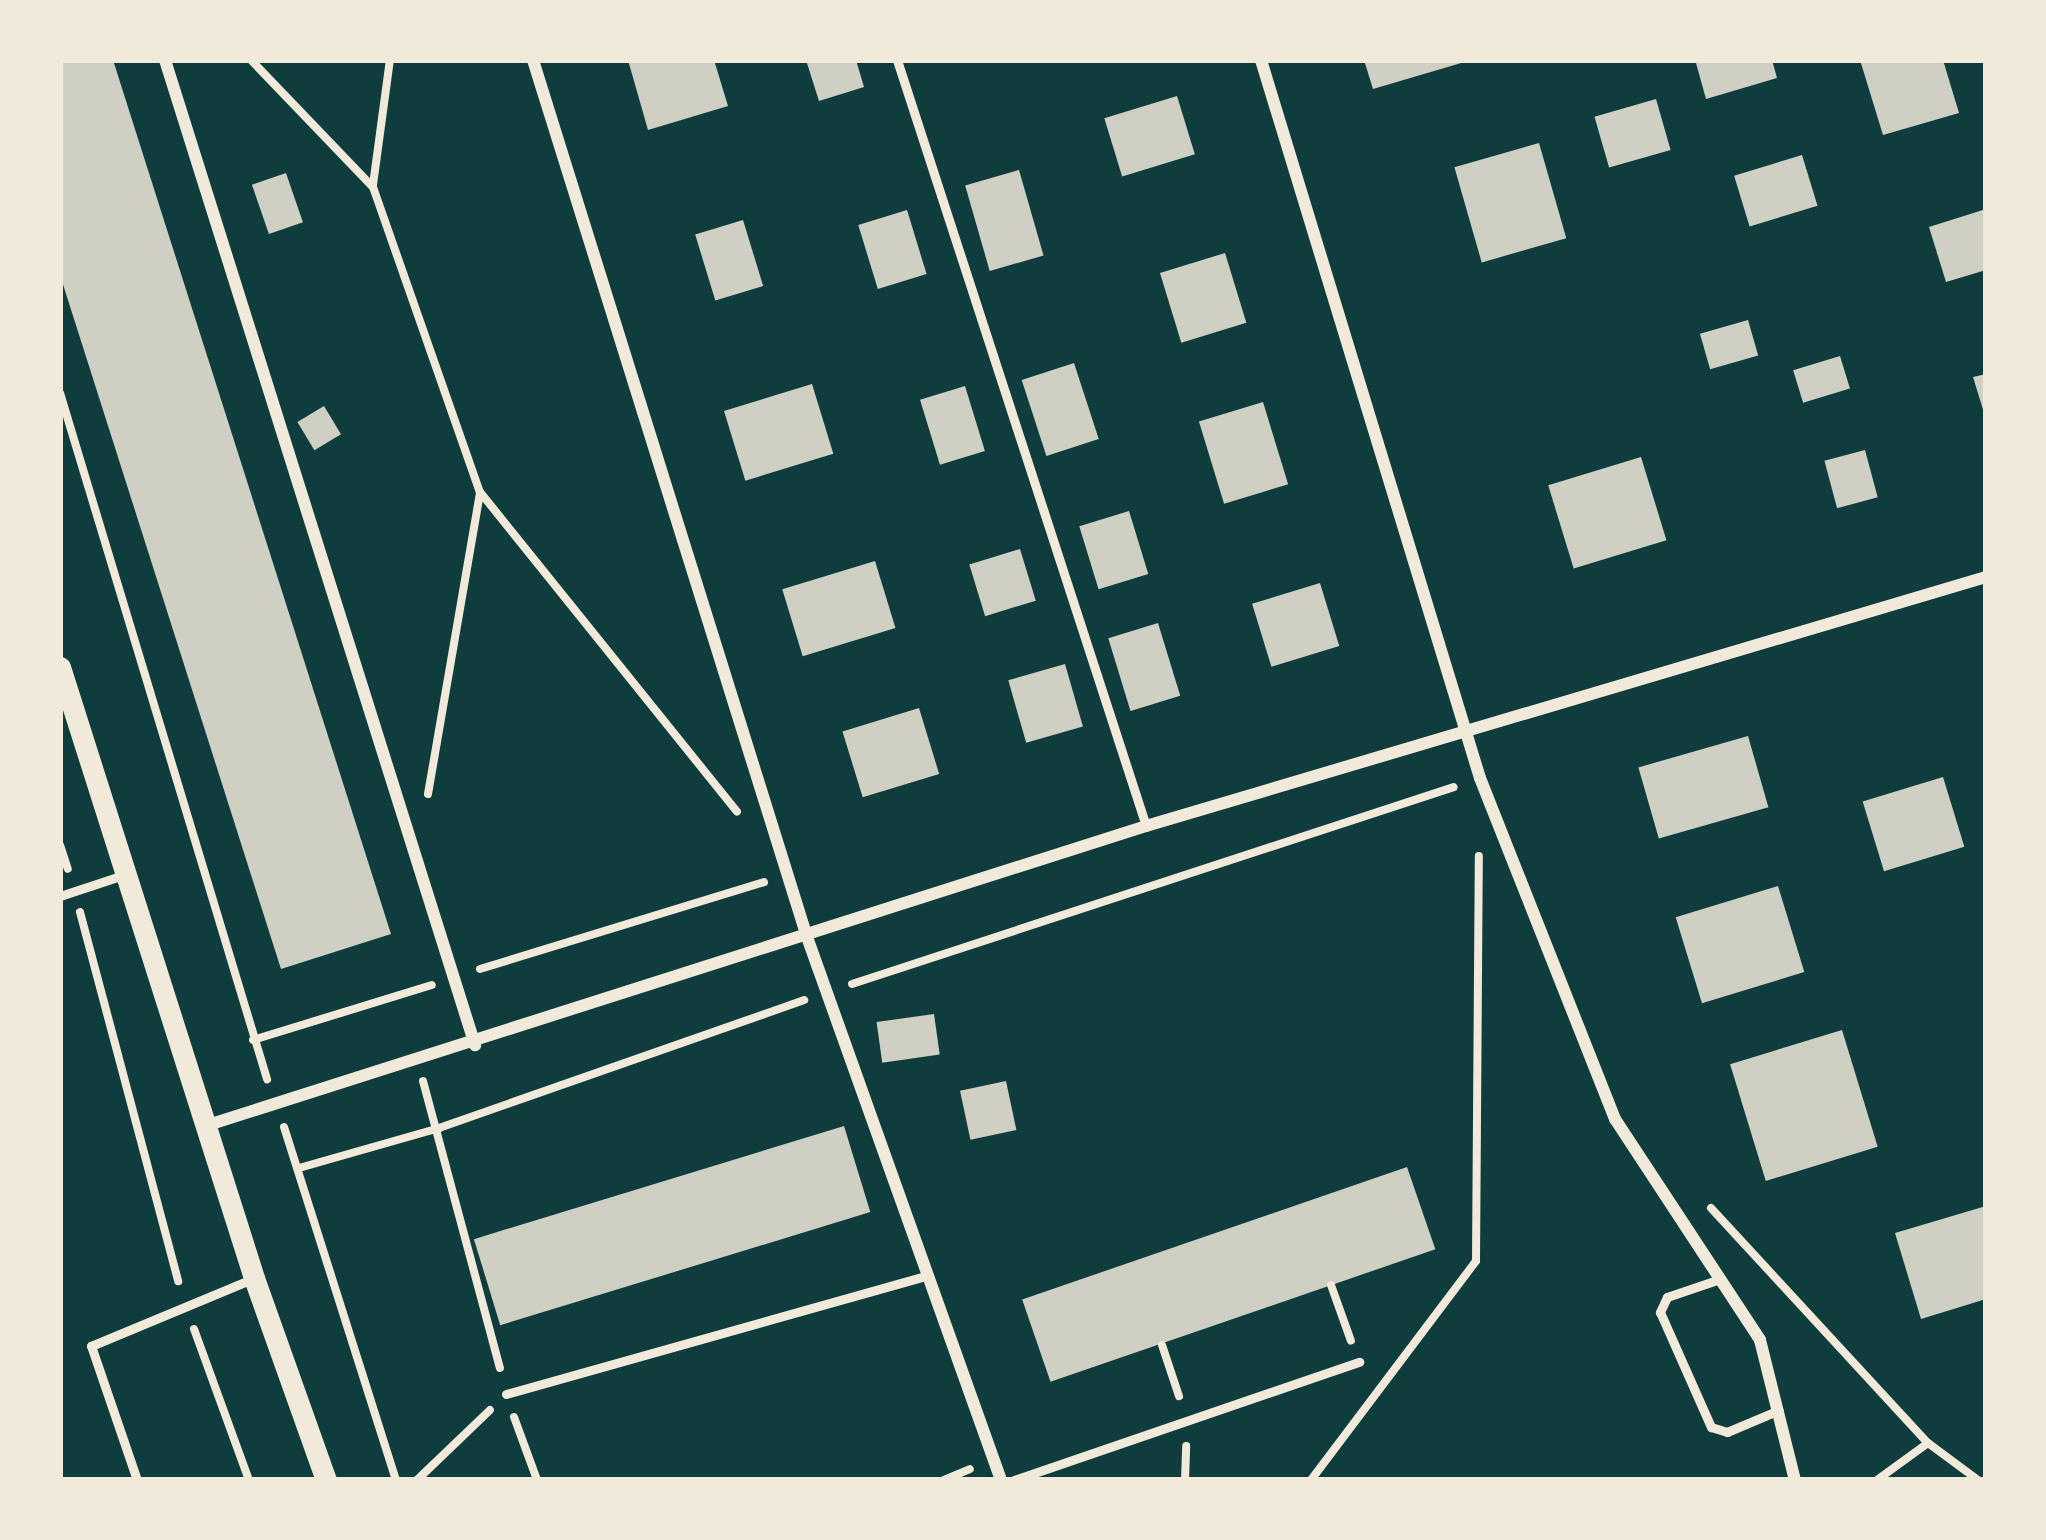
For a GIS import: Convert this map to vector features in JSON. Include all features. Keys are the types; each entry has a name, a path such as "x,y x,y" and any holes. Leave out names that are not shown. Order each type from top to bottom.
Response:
{"street":[{"path":"165,60 476,1045"},
{"path":"533,60 807,937 1000,1480"},
{"path":"1261,60 1480,778 1615,1119 1760,1340 1795,1480"},
{"path":"208,1125 476,1045 1146,826 1986,577"},
{"path":"60,667 254,1278 326,1480"}],"lane":[{"path":"897,60 1146,826"},
{"path":"60,896 126,874"},
{"path":"506,1394 929,1274"},
{"path":"137,1480 91,1346 254,1278"},
{"path":"1720,1279 1667,1298 1660,1312 1711,1426 1727,1432 1780,1410"},
{"path":"1015,1480 1359,1362"}],"path":[{"path":"251,60 373,187 480,492 744,820"},
{"path":"373,187 390,60"},
{"path":"60,393 253,1040 299,1168 396,1480"},
{"path":"417,861 480,492"},
{"path":"299,1168 439,1128 827,992 1480,778"},
{"path":"60,844 184,1304 249,1480"},
{"path":"1311,1480 1476,1262 1480,848"},
{"path":"253,1040 788,875"},
{"path":"417,1063 439,1128 506,1394 537,1480"},
{"path":"1688,1230 1708,1204 1928,1443 1978,1480"},
{"path":"1162,1345 1187,1421"},
{"path":"417,1480 506,1394"},
{"path":"1877,1480 1928,1443"}],"building":[{"path":"60,60 113,60 391,934 281,969 60,275"},
{"path":"628,60 714,60 728,106 648,130"},
{"path":"806,60 856,60 864,87 819,101"},
{"path":"1364,60 1468,60 1468,61 1373,89"},
{"path":"1772,60 1777,78 1706,99 1696,63"},
{"path":"1860,60 1943,60 1959,113 1883,135"},
{"path":"1177,96 1195,154 1122,177 1104,118"},
{"path":"1656,99 1671,150 1609,168 1594,117"},
{"path":"1539,143 1566,238 1482,262 1454,167"},
{"path":"1802,155 1817,206 1750,226 1734,176"},
{"path":"1019,170 1044,256 990,271 965,185"},
{"path":"286,173 303,222 269,234 252,185"},
{"path":"1986,209 1986,270 1946,282 1929,227"},
{"path":"907,210 927,274 878,289 858,225"},
{"path":"743,220 763,286 715,301 695,235"},
{"path":"1225,253 1246,323 1181,343 1160,273"},
{"path":"1748,320 1758,356 1710,369 1700,334"},
{"path":"1840,356 1850,389 1803,403 1793,370"},
{"path":"1074,363 1099,439 1046,456 1022,380"},
{"path":"1986,374 1986,416 1985,416 1973,377"},
{"path":"812,384 833,454 745,481 724,411"},
{"path":"965,386 985,451 940,465 920,400"},
{"path":"1263,402 1288,484 1224,504 1199,422"},
{"path":"324,406 341,434 314,450 297,422"},
{"path":"1865,450 1878,497 1837,508 1824,461"},
{"path":"1641,457 1666,540 1574,569 1548,485"},
{"path":"1129,511 1148,574 1099,589 1079,526"},
{"path":"1020,549 1036,601 985,616 969,564"},
{"path":"875,561 895,628 803,656 782,589"},
{"path":"1320,583 1339,646 1271,667 1252,604"},
{"path":"1158,623 1180,696 1130,711 1108,638"},
{"path":"1065,664 1083,726 1026,743 1008,680"},
{"path":"919,708 939,774 863,797 842,731"},
{"path":"1748,736 1768,807 1659,839 1638,767"},
{"path":"1943,777 1964,847 1884,871 1863,802"},
{"path":"1778,886 1804,972 1702,1003 1676,917"},
{"path":"934,1014 940,1055 882,1063 877,1022"},
{"path":"1842,1030 1878,1147 1766,1181 1730,1064"},
{"path":"1006,1081 1016,1130 970,1140 960,1091"},
{"path":"844,1126 870,1212 500,1325 474,1239"},
{"path":"1407,1167 1435,1249 1050,1382 1022,1300"},
{"path":"1986,1206 1986,1299 1921,1319 1895,1233"}]}
